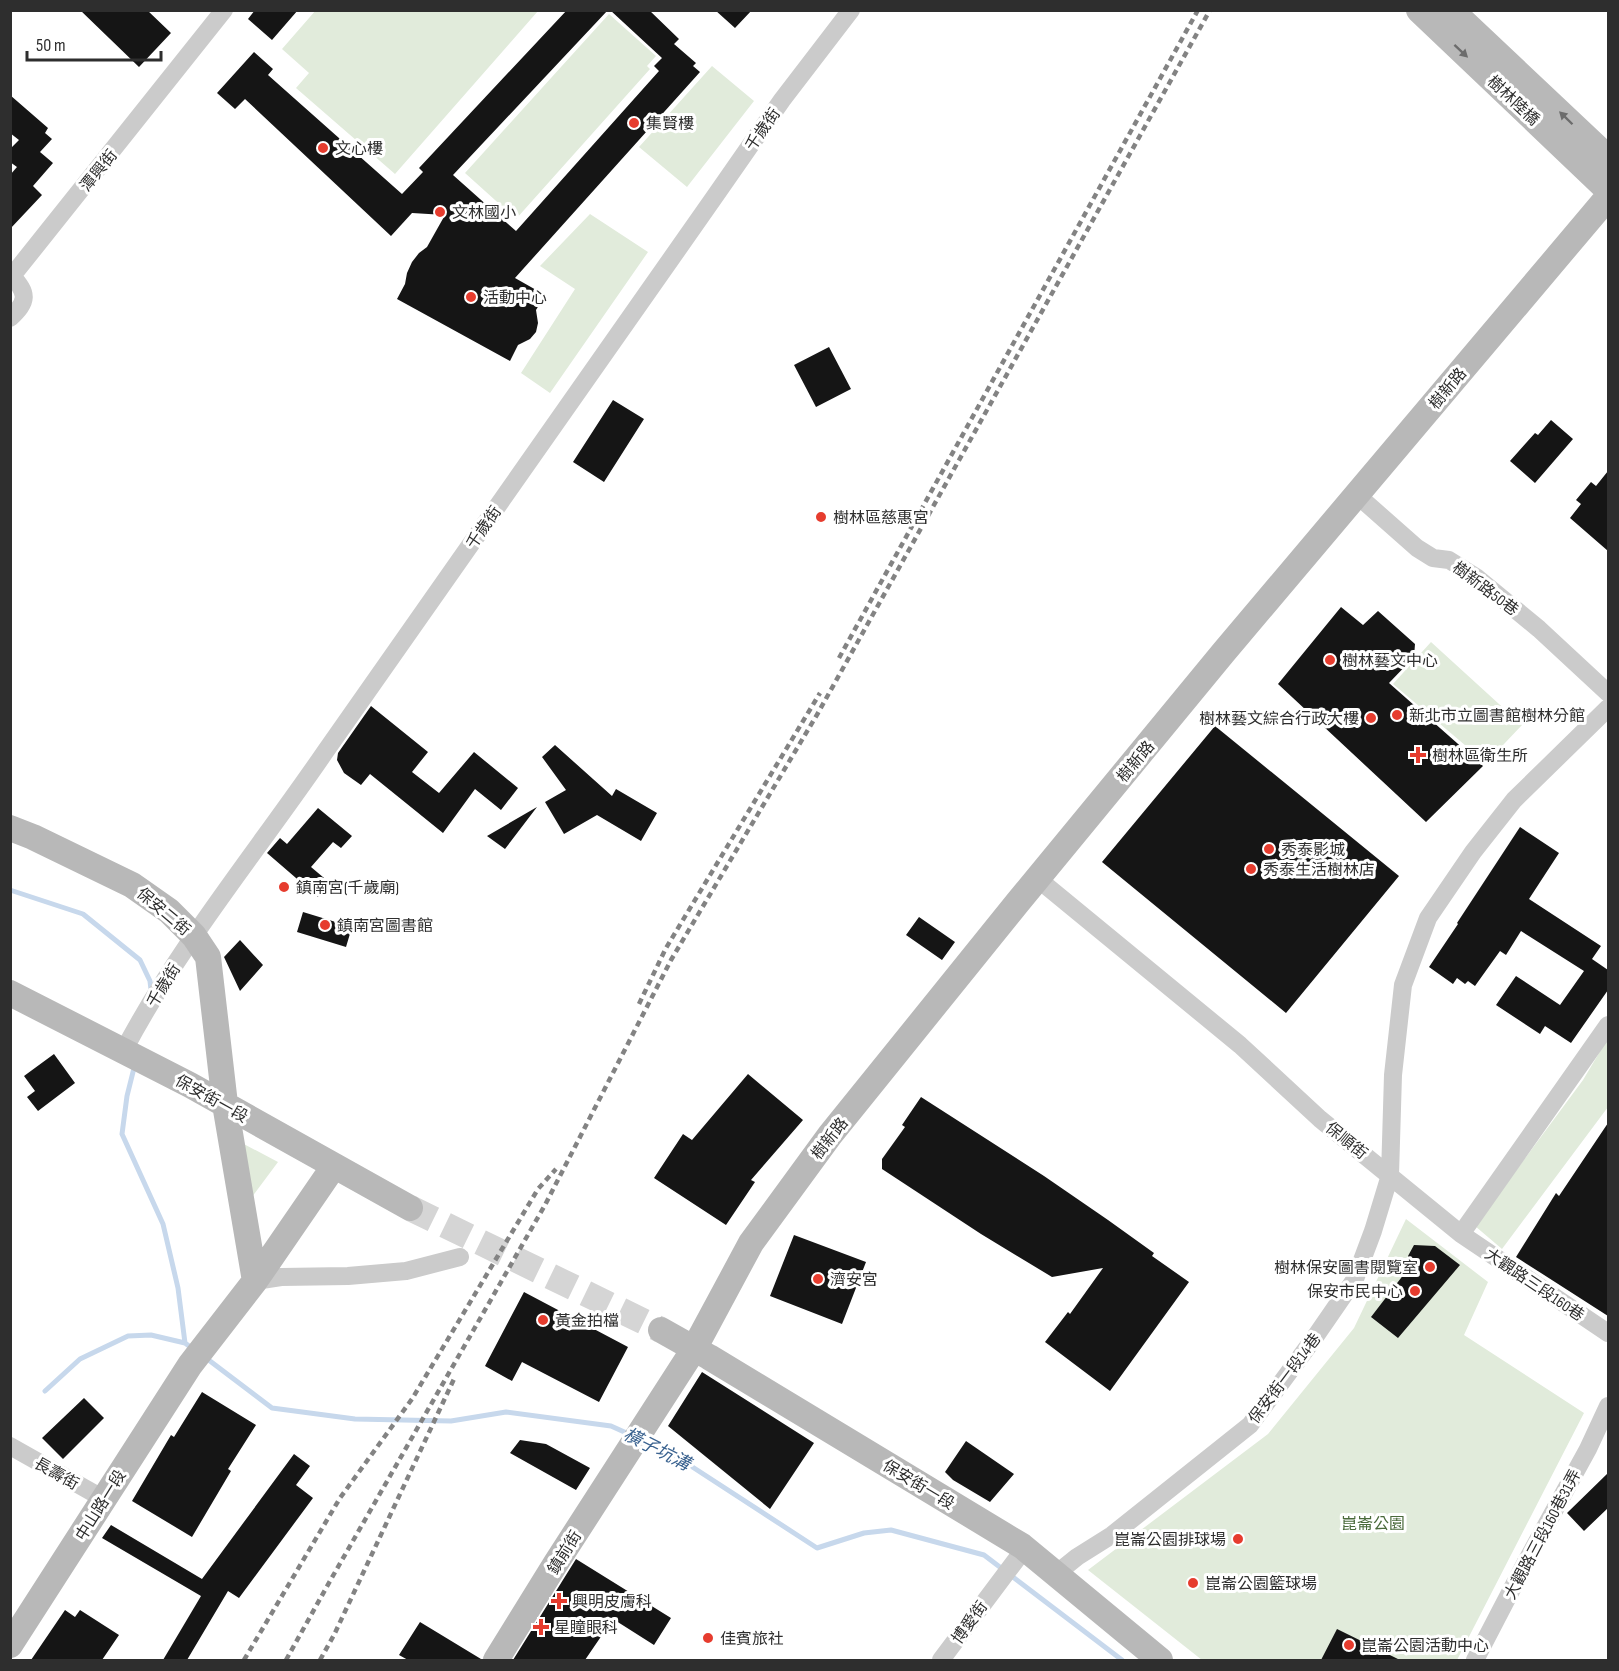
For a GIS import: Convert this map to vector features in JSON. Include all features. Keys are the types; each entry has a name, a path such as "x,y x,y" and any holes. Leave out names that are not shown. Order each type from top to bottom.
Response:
{"main road":[{"name":"樹林陸橋","path":"1419,10 1607,199"},
{"name":"樹林陸橋","path":"1451,10 1608,158"},
{"name":"樹新路","path":"694,1349 751,1243 830,1136 1235,639 1607,199"},
{"name":"保安二街","path":"10,828 132,885 169,911 194,936 208,957 225,1104 255,1281"},
{"name":"保安街一段","path":"10,993 134,1055 410,1208"},
{"name":"中山路一段","path":"10,1646 196,1356 255,1281 334,1166"},
{"name":"保安街一段","path":"661,1330 1056,1574 1160,1660"},
{"name":"鎮前街","path":"496,1660 694,1349"}],"street":[{"name":"潭興街","path":"10,318 21,309 25,298 22,287 11,275 219,17 200,10"},
{"name":"千歲街","path":"134,1055 141,1020 194,936 782,100 850,10"},
{"name":"樹新路50巷","path":"1357,495 1417,548 1433,558 1449,560 1476,577 1608,693"},
{"name":"保安街一段14巷","path":"1056,1574 1077,1557 1113,1535 1250,1425 1355,1279 1390,1175 1393,1075 1403,985 1428,918 1473,852 1514,800 1608,708"},
{"name":"保順街","path":"1038,879 1240,1045 1320,1119 1461,1234"},
{"path":"1461,1234 1608,1025"},
{"name":"大觀路三段160巷","path":"1461,1234 1608,1333"},
{"path":"255,1281 281,1277 348,1276 406,1271 460,1257"},
{"name":"大觀路三段160巷31弄","path":"1475,1660 1588,1449 1608,1406"},
{"name":"長壽街","path":"10,1446 104,1499"},
{"name":"博愛街","path":"941,1660 1020,1551"}],"green space":[{"path":"316,10 538,11 395,174 296,88 309,73 282,49"},
{"path":"609,14 656,56 647,66 650,69 516,219 465,173"},
{"path":"712,66 754,101 687,187 639,147"},
{"path":"590,214 648,252 550,393 521,373 575,289 540,266"},
{"path":"1431,642 1522,725 1486,763 1393,684"},
{"path":"1608,1038 1608,1107 1502,1249 1475,1226 1583,1080"},
{"path":"240,1142 278,1162 246,1205"},
{"name":"崑崙公園","path":"1406,1219 1488,1282 1464,1335 1584,1413 1457,1660 1202,1660 1088,1570 1268,1434 1354,1328"}],"building":[{"path":"80,10 147,10 171,33 139,67"},
{"path":"255,10 298,10 272,40 248,19"},
{"path":"567,10 608,10 453,175 516,231 659,71 654,66 662,58 610,10 649,10 679,39 674,44 696,63 693,66 700,72 515,278 545,295 536,310 538,323 536,332 530,339 518,345 510,361 397,299 412,262 427,247 445,215 412,213 391,236 245,99 235,109 217,93 254,52 273,69 268,75 402,194 423,172 419,168"},
{"path":"715,10 752,10 735,28"},
{"path":"10,95 48,128 45,133 52,139 40,152 53,163 33,186 42,195 10,229 10,175 17,167 10,162 10,149 19,140 10,133"},
{"path":"829,347 851,389 816,407 794,365"},
{"path":"613,400 644,419 604,482 573,462"},
{"path":"1551,420 1573,439 1535,483 1510,461 1535,433 1538,435"},
{"path":"1608,471 1608,551 1570,518 1581,504 1576,500 1591,482 1596,486"},
{"name":"樹林藝文綜合行政大樓","path":"1341,607 1363,625 1378,611 1415,644 1414,657 1389,683 1483,766 1426,822 1278,684"},
{"path":"371,706 428,752 412,772 439,793 474,752 518,788 501,810 475,789 443,833 370,774 361,785 344,773 337,760 338,753"},
{"name":"秀泰生活樹林店","path":"1215,726 1399,876 1286,1013 1102,862"},
{"path":"555,745 612,796 616,789 657,813 641,841 597,815 564,834 545,802 566,790 542,757"},
{"path":"537,807 505,849 487,836"},
{"path":"318,808 352,836 341,848 333,842 311,867 330,883 318,897 267,853 280,838 287,844"},
{"path":"1520,827 1559,853 1529,899 1601,946 1592,959 1608,970 1608,990 1571,1043 1545,1026 1540,1034 1496,1005 1516,976 1560,1005 1584,971 1521,931 1506,955 1500,951 1475,986 1468,981 1465,984 1457,978 1453,984 1429,967"},
{"name":"鎮南宮圖書館","path":"303,912 352,927 346,947 297,932"},
{"path":"919,917 955,942 942,960 906,935"},
{"path":"240,940 263,965 240,991 224,957"},
{"path":"54,1054 75,1083 38,1111 27,1097 35,1091 24,1076"},
{"path":"748,1074 803,1120 751,1180 755,1182 726,1225 654,1178 683,1134 692,1140"},
{"path":"921,1097 1108,1220 1154,1253 1152,1256 1189,1282 1110,1391 1045,1342 1068,1312 1070,1314 1103,1268 1052,1277 882,1169 882,1159 905,1127 902,1125"},
{"path":"1608,1123 1608,1316 1516,1257 1556,1193 1559,1196"},
{"name":"濟安宮","path":"794,1235 866,1262 842,1324 770,1296"},
{"name":"保安市民中心","path":"1414,1245 1435,1246 1460,1265 1398,1338 1371,1317 1411,1265 1408,1256"},
{"name":"黃金拍檔","path":"524,1292 628,1347 599,1402 522,1362 512,1381 485,1366"},
{"path":"702,1372 814,1443 770,1509 668,1426"},
{"path":"202,1392 256,1425 228,1469 231,1471 192,1537 132,1501 171,1435 174,1437"},
{"path":"84,1398 104,1418 63,1459 42,1438"},
{"path":"520,1440 546,1444 590,1468 576,1490 510,1453"},
{"path":"966,1441 1014,1474 990,1502 953,1480 945,1472"},
{"path":"294,1454 310,1466 296,1485 313,1498 239,1598 228,1591 187,1660 163,1660 201,1596 102,1538 111,1525 202,1579"},
{"path":"1608,1473 1608,1508 1584,1531 1567,1513"},
{"path":"576,1559 671,1618 654,1645 613,1619 585,1660 513,1660"},
{"path":"65,1610 75,1617 80,1610 119,1635 102,1660 31,1660"},
{"path":"420,1622 481,1660 408,1660 399,1655"},
{"name":"崑崙公園活動中心","path":"1337,1629 1400,1660 1321,1660"}],"waterway":[{"path":"10,890 83,914 140,960 150,981 151,990"},
{"path":"135,1064 127,1096 122,1134 163,1224 178,1288 185,1343"},
{"path":"45,1391 80,1359 128,1336 151,1335 185,1343 193,1349"},
{"name":"橫子坑溝","path":"206,1358 272,1408 355,1419 451,1421 506,1412 611,1426 631,1435"},
{"name":"橫子坑溝","path":"643,1440 674,1455 817,1548 864,1533 891,1530 984,1555 1122,1660"}],"tunnel":[{"path":"410,1208 661,1330"}],"railway":[{"path":"839,658 1198,10"},
{"path":"286,1660 545,1205 671,960 818,713 1210,10"},
{"path":"639,1004 666,948 820,693"},
{"path":"244,1660 340,1498 412,1399 538,1189 556,1169"},
{"path":"320,1660 334,1635 454,1379"}],"place":[{"name":"集賢樓","path":"634,123"},
{"name":"文心樓","path":"323,148"},
{"name":"文林國小","path":"440,212"},
{"name":"活動中心","path":"471,297"},
{"name":"樹林區慈惠宮","path":"821,517"},
{"name":"樹林藝文中心","path":"1330,660"},
{"name":"新北市立圖書館樹林分館","path":"1397,715"},
{"name":"樹林藝文綜合行政大樓","path":"1371,718"},
{"name":"樹林區衛生所","path":"1418,755"},
{"name":"秀泰影城","path":"1269,849"},
{"name":"秀泰生活樹林店","path":"1251,869"},
{"name":"鎮南宮(千歲廟)","path":"284,887"},
{"name":"鎮南宮圖書館","path":"325,925"},
{"name":"樹林保安圖書閱覽室","path":"1430,1267"},
{"name":"濟安宮","path":"818,1279"},
{"name":"保安市民中心","path":"1415,1291"},
{"name":"黃金拍檔","path":"543,1320"},
{"name":"崑崙公園排球場","path":"1238,1539"},
{"name":"崑崙公園籃球場","path":"1193,1583"},
{"name":"興明皮膚科","path":"559,1601"},
{"name":"星瞳眼科","path":"541,1627"},
{"name":"佳賓旅社","path":"708,1638"},
{"name":"崑崙公園活動中心","path":"1349,1645"}]}
